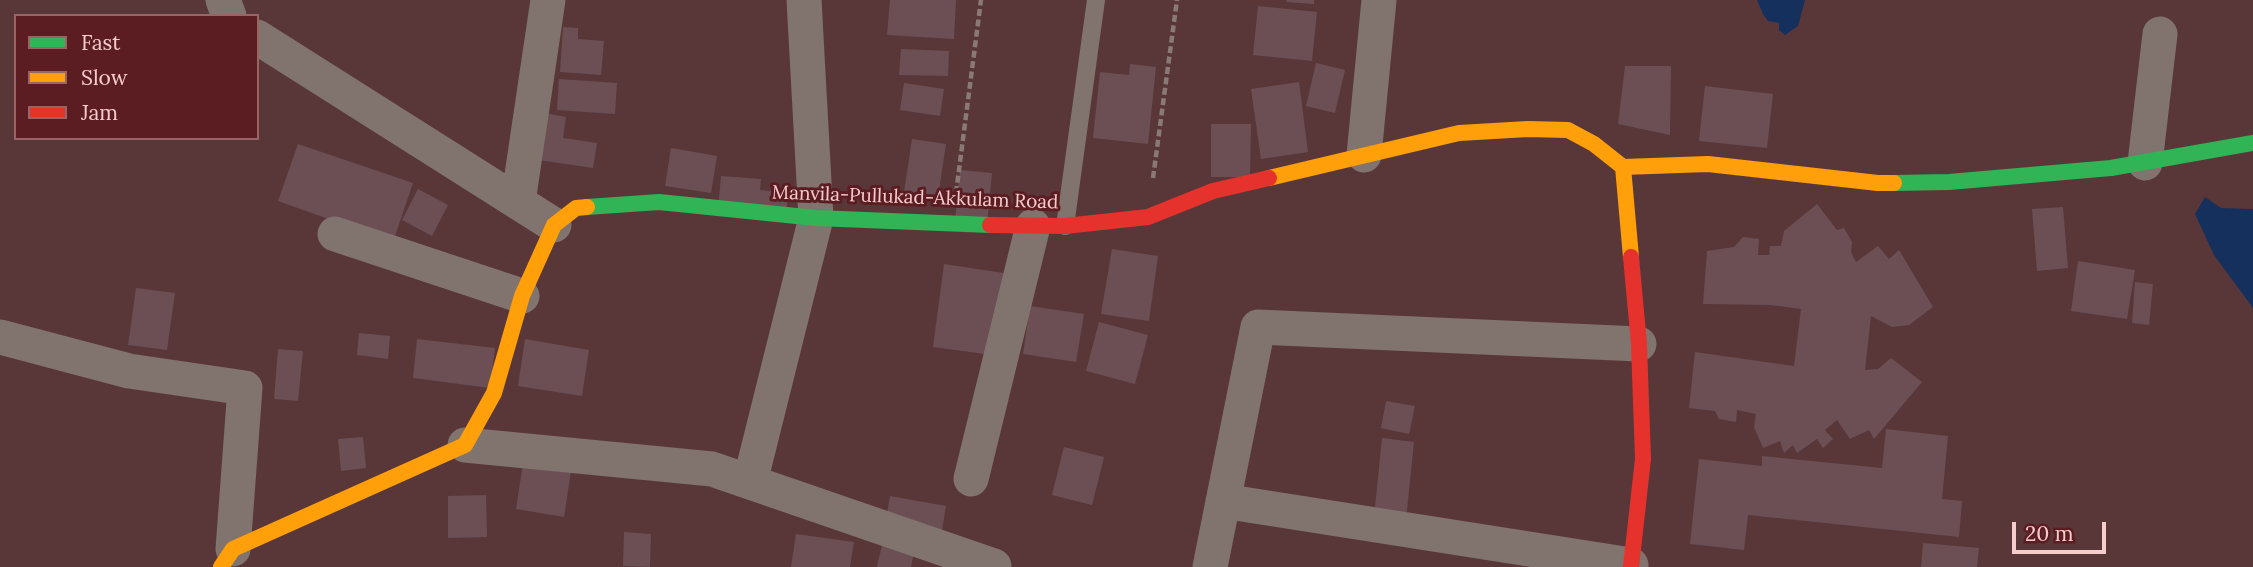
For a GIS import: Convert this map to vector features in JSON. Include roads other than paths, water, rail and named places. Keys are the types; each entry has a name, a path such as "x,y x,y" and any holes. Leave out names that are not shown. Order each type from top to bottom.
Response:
{"street":[{"path":"518,202 548,0"},
{"path":"750,482 816,218 804,0"},
{"path":"1364,155 1379,0"},
{"path":"2145,163 2160,34"},
{"path":"259,38 554,225 522,296 494,393 465,445"},
{"name":"Manvila-Pullukad-Akkulam Road","path":"554,225 576,208 659,202 816,218 951,225 1049,226 1148,217 1213,191 1364,155 1459,133 1528,129 1568,130 1594,144 1622,167"},
{"path":"1223,501 1631,566 1643,458 1639,344 1622,167 1708,164 1878,183 1963,181 2111,168 2253,143"},
{"path":"971,479 1049,226"},
{"path":"335,234 522,296"},
{"path":"1210,567 1258,327 1639,344"},
{"path":"0,337 129,371 245,388 227,558"},
{"path":"227,558 465,445 712,469 994,566"}],"lane":[{"path":"1049,226 1096,0"}],"water":[{"path":"1757,0 1805,0 1798,26 1785,35 1779,30 1779,23 1768,21"},
{"path":"2205,197 2221,208 2253,209 2253,308 2214,255 2195,214"}]}
